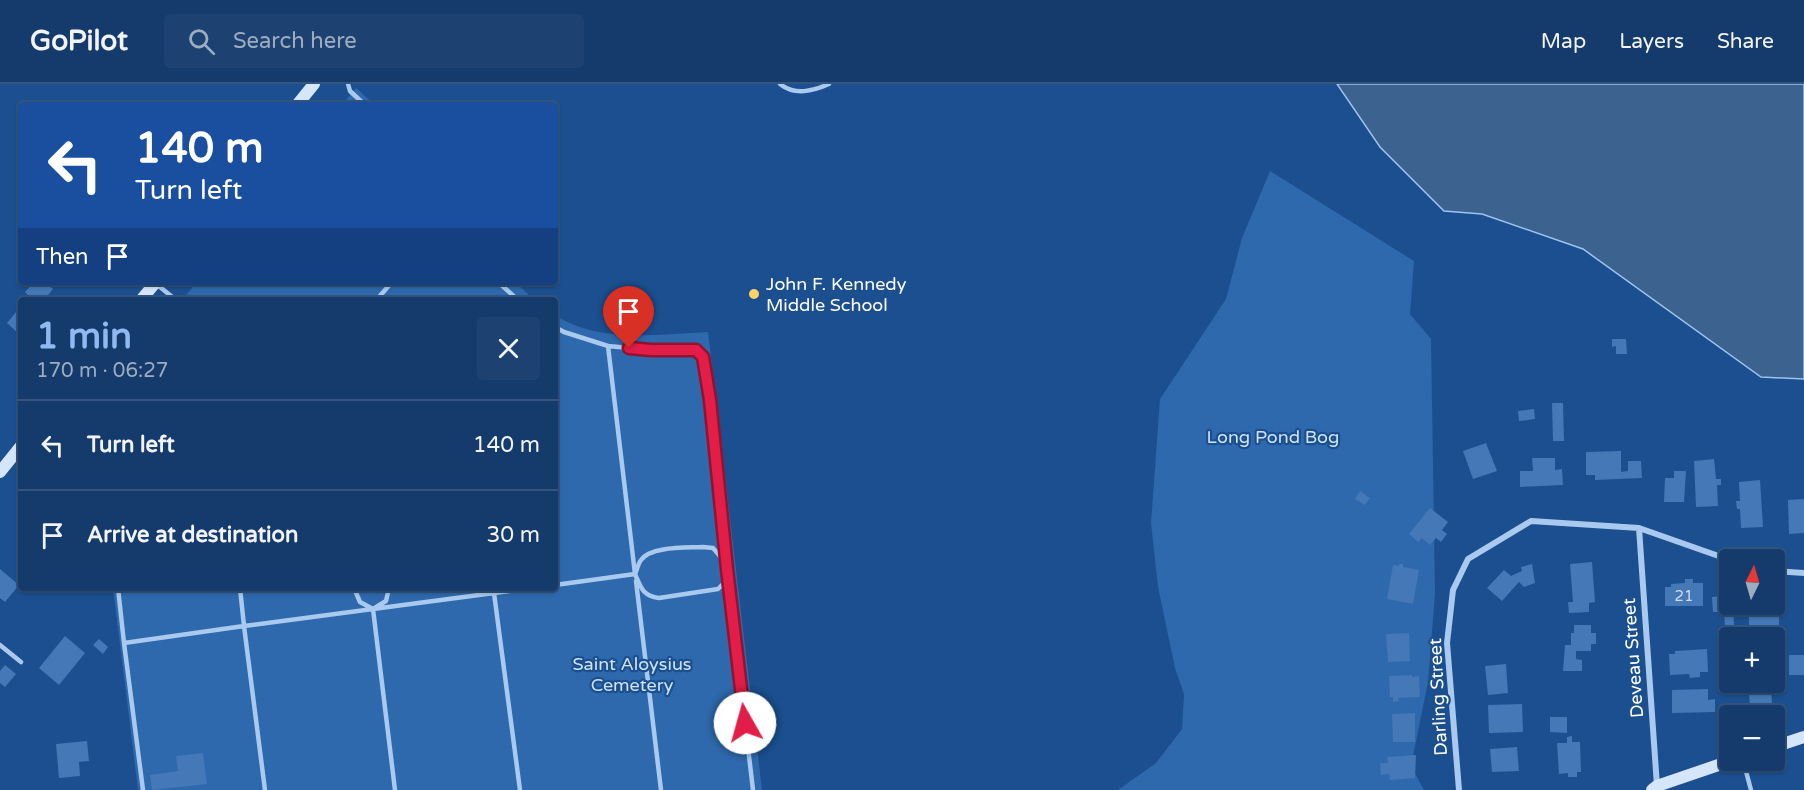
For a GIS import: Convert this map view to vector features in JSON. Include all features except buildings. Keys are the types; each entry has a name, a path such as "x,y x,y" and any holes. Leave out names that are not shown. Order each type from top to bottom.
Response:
{"main road":[{"path":"299,102 314,84"},
{"path":"144,297 154,285"},
{"path":"0,472 18,450"},
{"path":"1785,743 1804,737"},
{"path":"1654,788 1719,765"}],"street":[{"name":"Darling Street","path":"1459,790 1447,643 1453,590 1468,558 1531,521 1640,528 1719,556"},
{"name":"Deveau Street","path":"1640,528 1654,788"},
{"path":"1785,572 1804,573"}],"lane":[{"path":"348,84 350,91 362,102"},
{"path":"780,84 787,90 812,92 829,84"},
{"path":"158,285 172,297"},
{"path":"381,297 390,285"},
{"path":"501,285 515,297"},
{"path":"558,329 608,346 651,350 696,350 703,357 710,400 753,790"},
{"path":"608,346 661,790"},
{"path":"703,547 713,548 727,569 723,584 718,589 659,598 650,597 642,592 635,574 640,561 648,554 658,550 703,547"},
{"path":"558,585 635,574"},
{"path":"118,591 143,790"},
{"path":"240,591 265,790"},
{"path":"355,591 360,602 373,609"},
{"path":"373,609 386,601 388,591"},
{"path":"124,643 488,591"},
{"path":"494,591 520,790"},
{"path":"373,609 395,790"},
{"path":"0,645 21,662"},
{"path":"1746,771 1751,790"}],"green space":[{"path":"356,88 372,102 344,102"},
{"name":"Long Pond Bog","path":"1270,171 1414,261 1410,314 1431,339 1435,594 1428,682 1411,766 1424,790 1118,790 1156,763 1182,729 1184,694 1175,668 1158,587 1151,523 1160,399 1226,299 1242,238"},
{"path":"194,285 518,285 531,297 184,297"},
{"name":"Saint Aloysius Cemetery","path":"558,317 572,324 610,334 708,332 762,790 138,790 113,591 558,591"}],"shaded area":[{"path":"1337,84 1804,84 1804,379 1761,377 1583,249 1482,214 1444,211 1380,147"}],"place":[{"name":"John F. Kennedy Middle School","path":"754,294"}],"route":[{"path":"629,348 696,350 703,357 710,400 745,723"}]}
